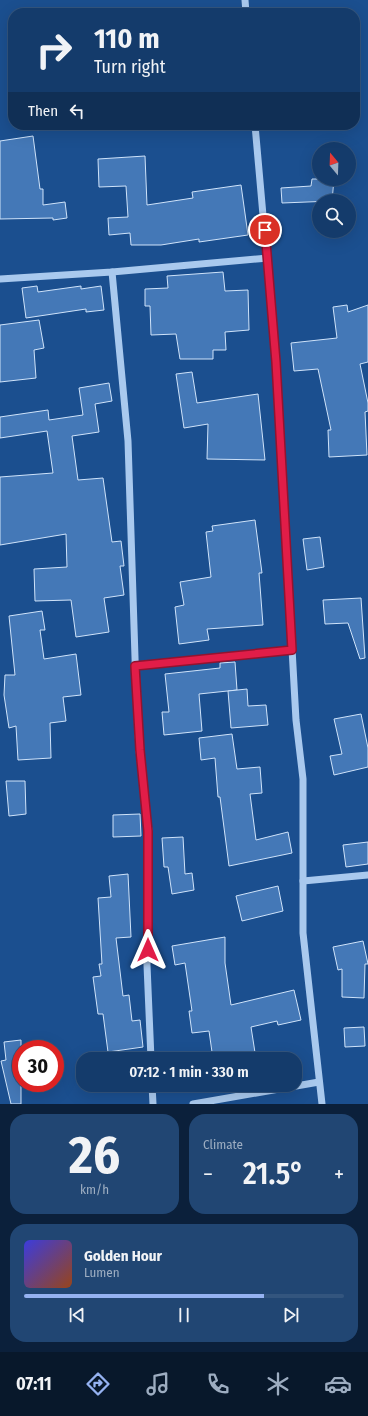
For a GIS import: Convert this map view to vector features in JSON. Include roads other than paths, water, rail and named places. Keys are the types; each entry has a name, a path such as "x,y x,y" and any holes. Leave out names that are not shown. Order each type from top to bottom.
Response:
{"street":[{"path":"255,130 276,362 296,720 303,779 303,933 322,1104"},
{"path":"0,279 112,272 268,258"},
{"path":"112,272 128,441 135,666 140,750 148,831 147,964 151,1052"},
{"path":"135,666 292,650"},
{"path":"303,881 368,875"},
{"path":"193,1104 319,1082"},
{"path":"152,1092 153,1104"}]}
